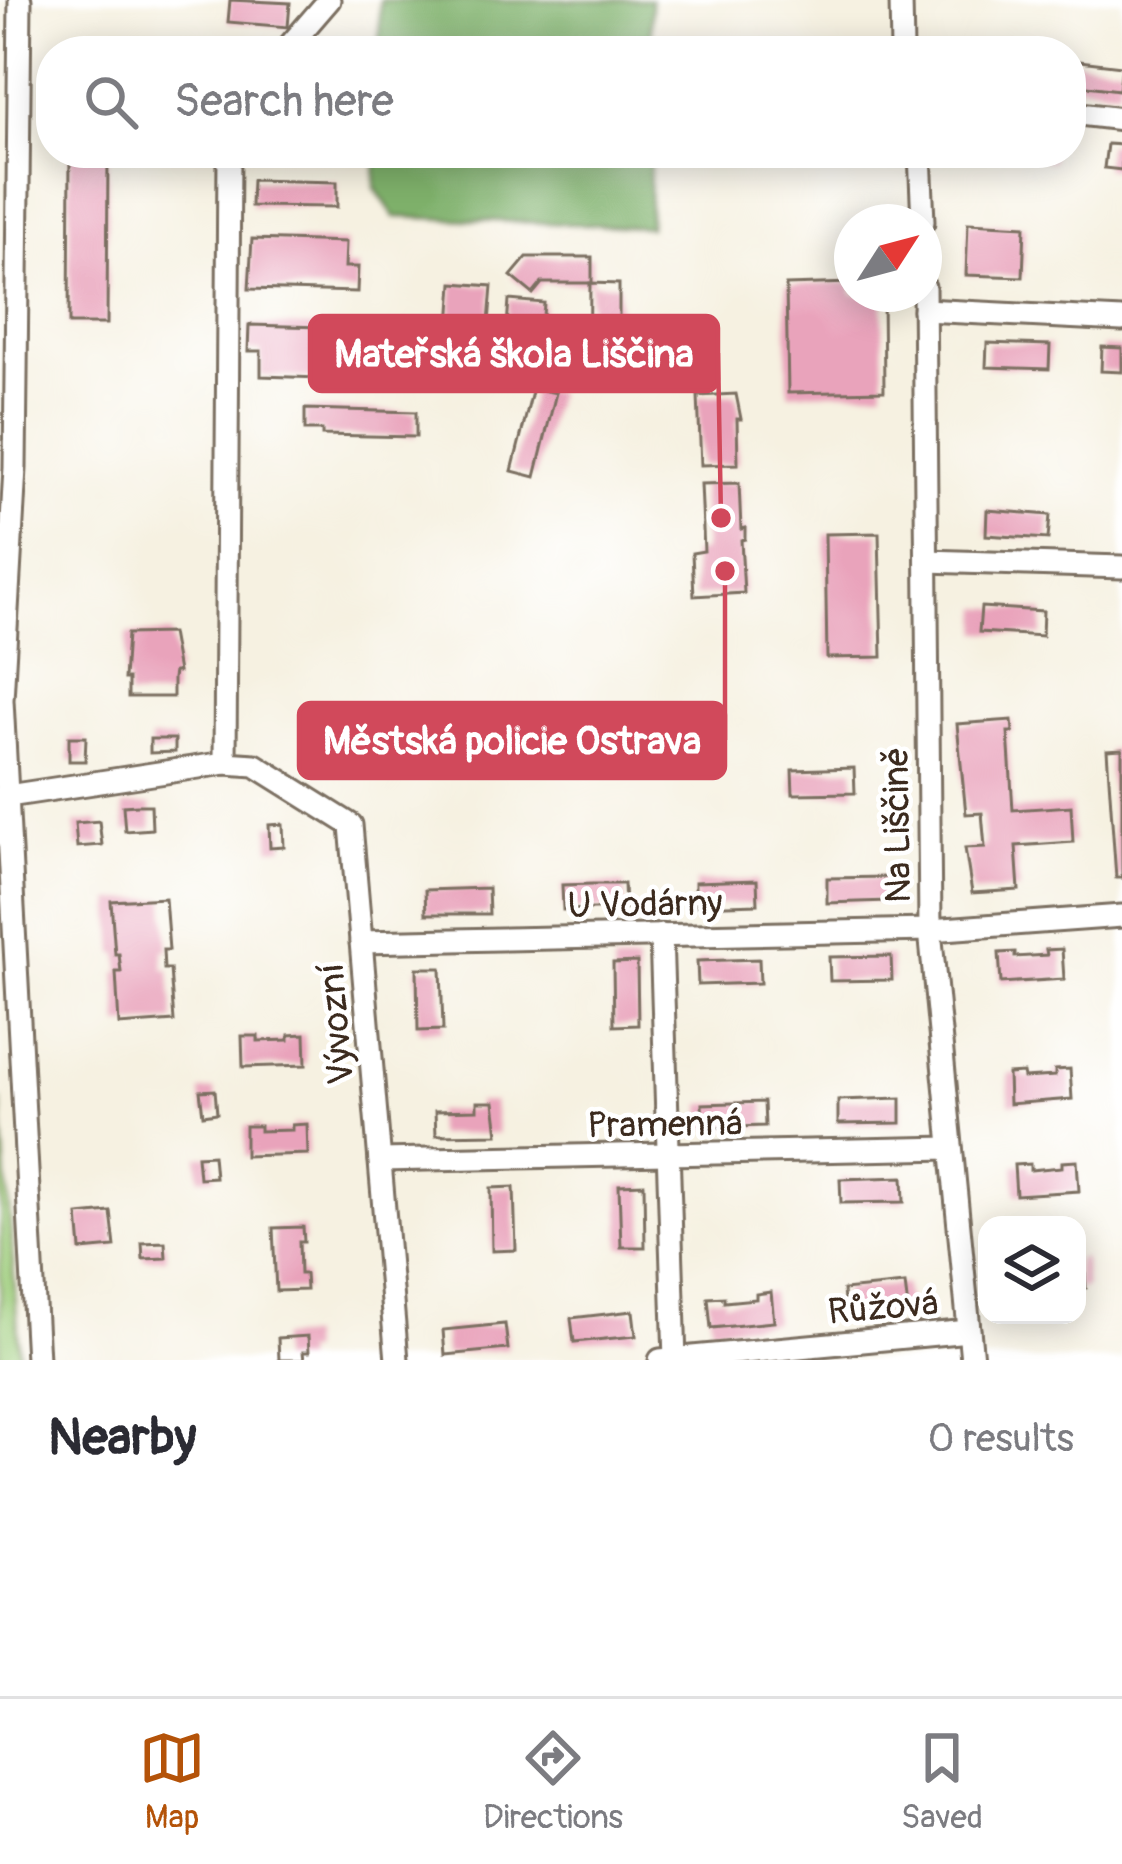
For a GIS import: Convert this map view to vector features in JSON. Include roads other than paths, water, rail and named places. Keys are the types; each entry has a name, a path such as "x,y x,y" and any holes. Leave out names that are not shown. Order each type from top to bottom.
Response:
{"street":[{"path":"20,0 15,468 2,700 37,1360"},
{"path":"297,36 329,0"},
{"path":"901,0 902,36"},
{"path":"1086,115 1122,119"},
{"path":"225,764 229,168"},
{"path":"921,168 922,204"},
{"path":"942,300 1122,320"},
{"name":"Na Liščině","path":"924,312 931,929 972,1360"},
{"path":"927,562 1122,567"},
{"name":"Vývozní","path":"8,796 225,764 255,765 351,825 397,1360"},
{"name":"U Vodárny","path":"361,942 931,929 1122,916"},
{"path":"661,935 670,1359"},
{"name":"Pramenná","path":"380,1160 951,1148"},
{"name":"Růžová","path":"670,1359 969,1331"}],"place":[{"name":"Mateřská škola Liščina","path":"721,518"},
{"name":"Městská policie Ostrava","path":"725,571"}]}
